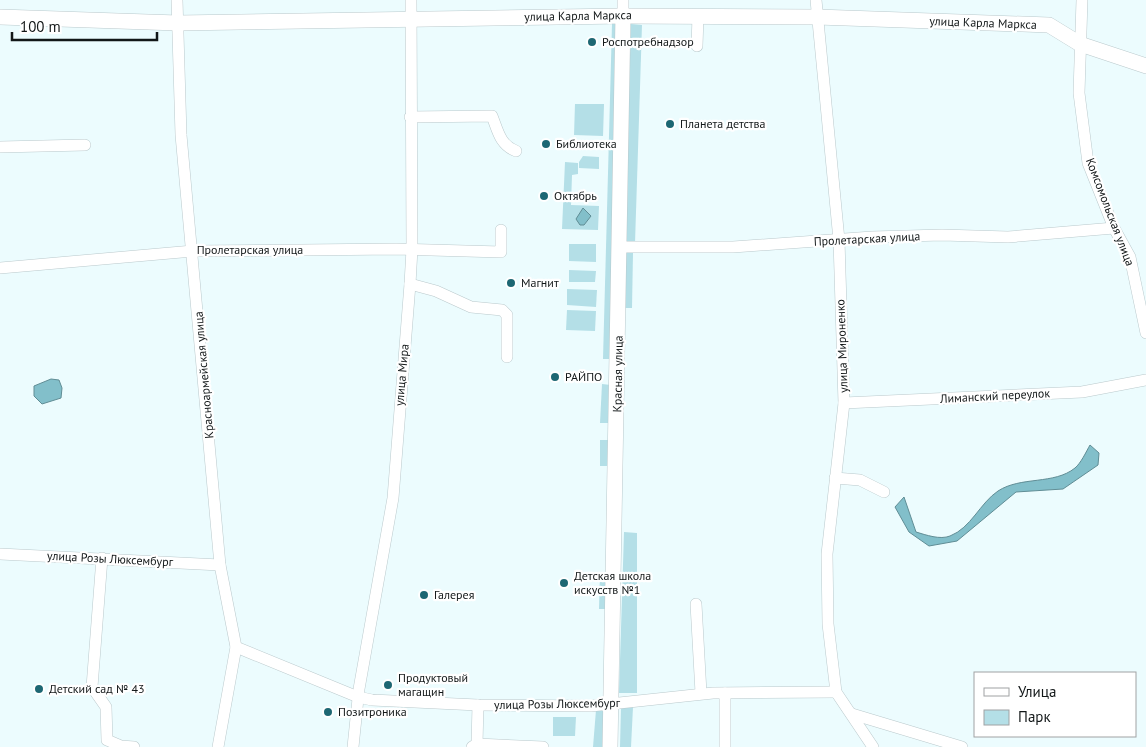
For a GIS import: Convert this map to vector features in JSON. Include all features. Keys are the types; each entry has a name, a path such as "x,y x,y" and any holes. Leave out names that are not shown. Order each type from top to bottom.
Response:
{"main road":[{"name":"Красная улица","path":"610,747 623,16"},
{"name":"улица Карла Маркса","path":"0,17 178,23 411,18 698,16 1049,24 1080,44 1146,66"}],"street":[{"name":"Красноармейская улица","path":"177,0 181,135 193,250 220,565 236,647 218,747"},
{"name":"улица Мира","path":"353,747 358,697 393,498 410,284 412,249 411,0"},
{"name":"Красная улица","path":"623,0 623,16"},
{"name":"улица Мироненко","path":"816,0 839,240 844,403 827,554 828,624 836,692"},
{"name":"Комсомольская улица","path":"1082,0 1079,93 1088,163 1114,228 1130,257 1145,328"},
{"path":"697,46 698,16"},
{"path":"410,117 492,116 501,140 507,148 516,152"},
{"path":"0,147 85,145"},
{"name":"Пролетарская улица","path":"620,247 733,248 908,235 1008,236 1114,228"},
{"name":"Пролетарская улица","path":"0,268 193,250 412,249 500,252 501,230"},
{"path":"410,284 436,291 471,307 502,310 507,315 507,357"},
{"name":"Лиманский переулок","path":"844,403 1082,392 1146,380"},
{"path":"835,478 860,480 884,492"},
{"name":"улица Розы Люксембург","path":"0,554 220,565"},
{"path":"102,558 92,687 106,707 107,740 121,746 134,747"},
{"path":"696,604 700,694"},
{"name":"улица Розы Люксембург","path":"236,647 358,697 372,700 478,705 610,705 650,704 700,694 836,692"},
{"path":"836,692 874,747"},
{"path":"725,747 726,693"},
{"path":"478,705 474,746 543,747"},
{"path":"852,714 962,747"}],"green space":[{"path":"612,24 619,24 612,359 603,359"},
{"path":"631,24 642,25 635,243 624,243"},
{"path":"575,104 604,104 603,136 574,135"},
{"path":"583,156 599,157 599,169 579,168 579,162"},
{"path":"565,162 578,163 578,174 572,175 571,205 599,206 598,230 562,229"},
{"path":"569,244 596,244 596,262 569,261"},
{"path":"626,253 633,253 632,308 624,308"},
{"path":"569,270 596,271 595,282 569,282"},
{"path":"567,289 597,290 596,307 567,305"},
{"path":"567,310 596,311 595,331 566,330"},
{"path":"602,384 611,385 610,423 600,423"},
{"path":"600,440 610,440 610,466 600,466"},
{"path":"624,532 637,533 637,693 619,693"},
{"path":"600,572 607,572 606,609 599,609"},
{"path":"621,707 633,707 631,747 620,747"},
{"path":"596,710 605,710 604,747 593,747"},
{"path":"553,717 576,717 575,736 553,736"}],"shaded area":[{"path":"583,208 591,216 584,225 580,225 576,219"},
{"path":"51,379 59,380 62,388 61,398 42,404 34,396 34,386"},
{"path":"1090,445 1099,453 1098,465 1063,489 1016,492 957,541 929,546 909,532 895,507 904,497 916,532 937,537 950,536 964,527 998,491 1017,483 1057,477 1067,473 1077,466"}],"place":[{"name":"Роспотребнадзор","path":"592,42"},
{"name":"Планета детства","path":"670,124"},
{"name":"Библиотека","path":"546,144"},
{"name":"Октябрь","path":"544,196"},
{"name":"Магнит","path":"511,283"},
{"name":"РАЙПО","path":"555,377"},
{"name":"Детская школа искусств №1","path":"564,583"},
{"name":"Галерея","path":"424,595"},
{"name":"Продуктовый магащин","path":"388,685"},
{"name":"Детский сад № 43","path":"39,689"},
{"name":"Позитроника","path":"328,712"}]}
